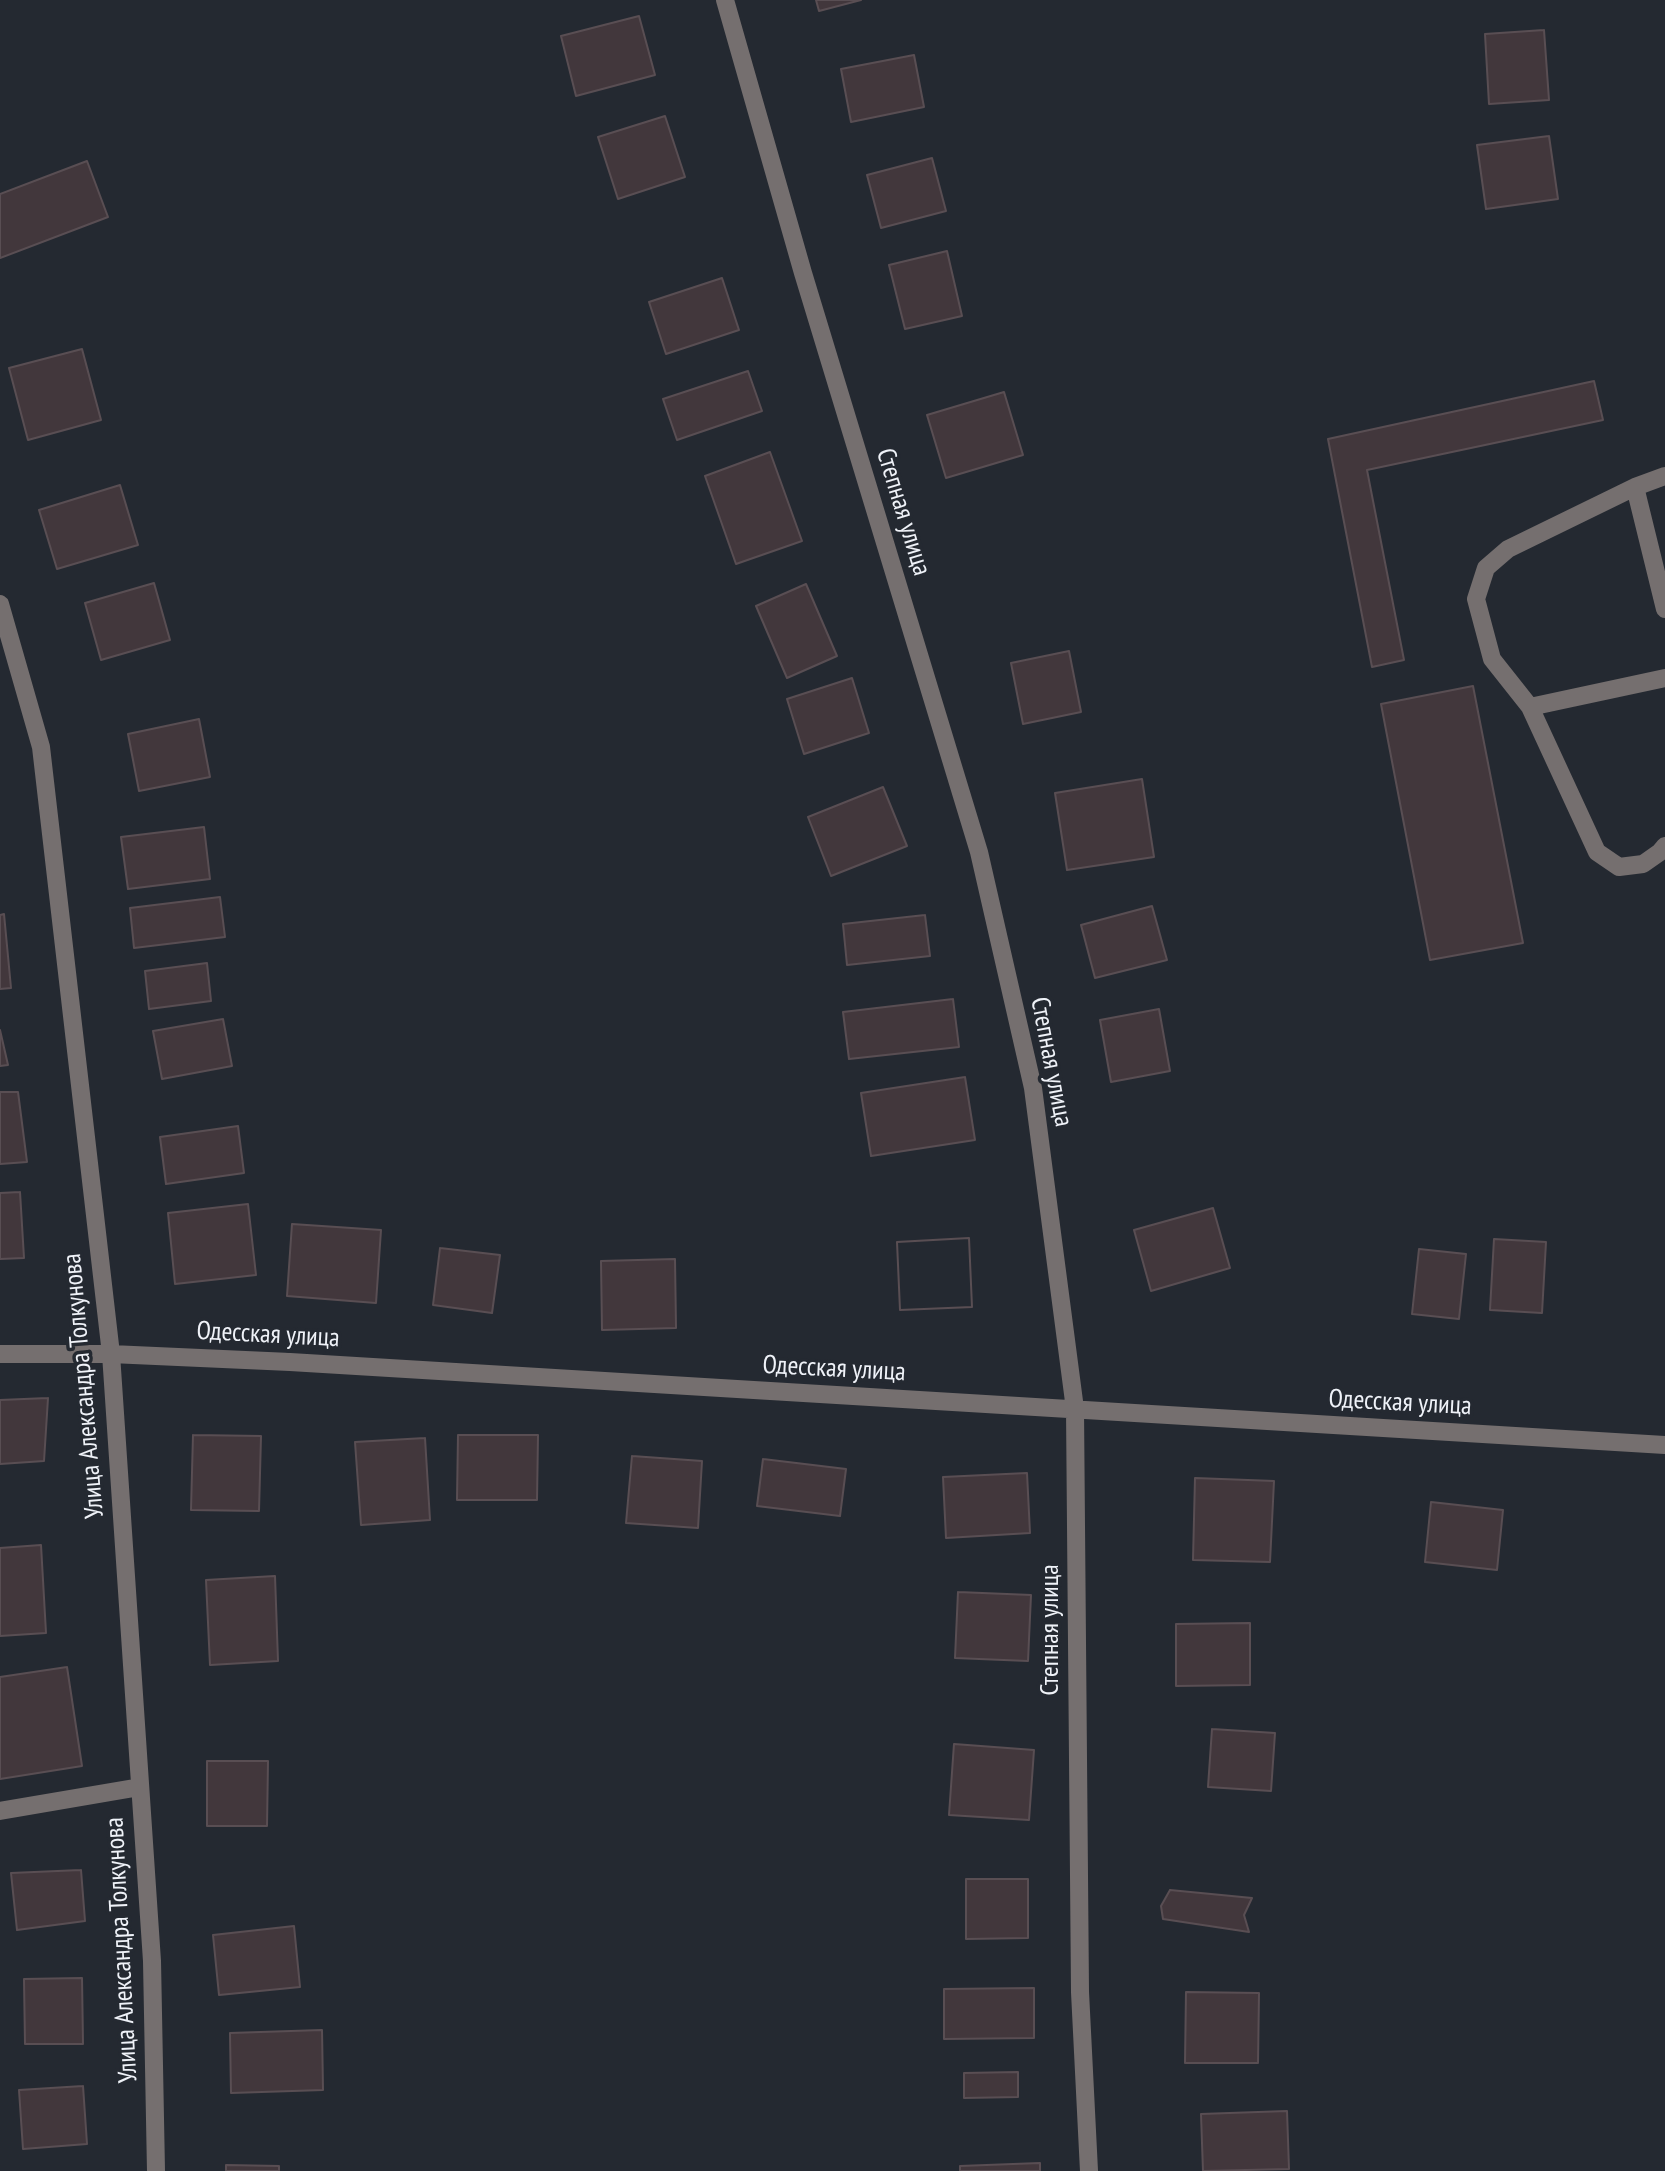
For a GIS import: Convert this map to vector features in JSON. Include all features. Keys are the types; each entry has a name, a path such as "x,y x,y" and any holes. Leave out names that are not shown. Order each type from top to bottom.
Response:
{"street":[{"name":"Степная улица","path":"725,0 803,273 979,852 1032,1088 1075,1409 1080,1992 1089,2171"},
{"path":"1665,476 1635,487 1508,549 1486,568 1476,598 1492,659 1530,706 1597,852 1619,867 1643,864 1665,846"},
{"path":"1635,487 1665,609"},
{"name":"Улица Александра Толкунова","path":"0,604 40,747 111,1354 152,1961 156,2171"},
{"path":"1530,706 1665,678"},
{"name":"Одесская улица","path":"0,1354 111,1354 290,1362 1665,1445"},
{"path":"0,1811 140,1787"}],"building":[{"path":"816,0 861,0 819,11"},
{"path":"639,16 655,75 576,96 561,36"},
{"path":"1544,30 1549,100 1489,104 1485,34"},
{"path":"914,55 924,107 851,122 841,69"},
{"path":"665,116 685,177 618,199 598,137"},
{"path":"1549,136 1558,199 1486,209 1477,145"},
{"path":"932,158 946,211 881,228 867,175"},
{"path":"87,161 108,217 0,258 0,194"},
{"path":"947,251 962,316 905,329 889,265"},
{"path":"722,278 739,330 666,354 649,302"},
{"path":"82,349 101,420 28,440 9,368"},
{"path":"748,371 762,411 677,440 663,399"},
{"path":"1594,381 1603,420 1367,470 1404,660 1372,667 1328,439"},
{"path":"1004,392 1023,455 946,478 927,415"},
{"path":"770,452 802,541 736,564 705,476"},
{"path":"120,485 138,545 57,569 39,510"},
{"path":"154,583 170,640 101,660 85,603"},
{"path":"806,584 837,656 787,678 756,606"},
{"path":"1069,651 1081,712 1023,724 1011,663"},
{"path":"852,678 869,733 804,754 787,699"},
{"path":"1473,686 1523,943 1430,960 1381,704"},
{"path":"199,719 210,777 139,791 128,734"},
{"path":"1142,779 1154,857 1067,870 1055,793"},
{"path":"883,787 907,846 831,876 808,817"},
{"path":"204,827 210,879 128,889 121,837"},
{"path":"220,897 225,937 134,948 130,908"},
{"path":"1152,906 1167,960 1095,978 1081,925"},
{"path":"4,914 11,988 0,989 0,915"},
{"path":"925,915 930,956 847,965 843,924"},
{"path":"207,963 211,1001 149,1009 145,971"},
{"path":"953,999 959,1047 849,1059 843,1012"},
{"path":"1159,1009 1170,1071 1111,1082 1100,1020"},
{"path":"223,1019 232,1066 162,1079 153,1031"},
{"path":"0,1030 8,1065 0,1066"},
{"path":"965,1077 975,1140 871,1156 861,1093"},
{"path":"0,1092 18,1092 27,1162 0,1164"},
{"path":"238,1126 244,1173 166,1184 160,1137"},
{"path":"20,1192 24,1258 0,1259 0,1193"},
{"path":"248,1204 256,1275 175,1284 168,1213"},
{"path":"1213,1208 1230,1268 1151,1291 1134,1230"},
{"path":"292,1224 381,1230 376,1303 287,1296"},
{"path":"969,1238 972,1307 900,1310 897,1242"},
{"path":"969,1238 972,1307 900,1310 897,1242"},
{"path":"1494,1239 1546,1242 1542,1313 1490,1310"},
{"path":"440,1248 500,1255 492,1313 433,1305"},
{"path":"1419,1249 1466,1254 1459,1319 1412,1314"},
{"path":"675,1259 676,1328 602,1330 601,1261"},
{"path":"48,1398 44,1461 0,1464 0,1400"},
{"path":"193,1435 261,1436 259,1511 191,1510"},
{"path":"458,1435 538,1435 537,1500 457,1500"},
{"path":"425,1438 430,1520 361,1525 355,1442"},
{"path":"632,1456 702,1461 698,1528 626,1523"},
{"path":"763,1459 846,1469 840,1516 757,1506"},
{"path":"1027,1473 1030,1533 946,1538 943,1477"},
{"path":"1195,1478 1274,1481 1270,1562 1193,1560"},
{"path":"1431,1502 1503,1510 1497,1570 1425,1562"},
{"path":"41,1545 46,1633 0,1636 0,1548"},
{"path":"275,1576 278,1661 210,1665 206,1580"},
{"path":"958,1592 1031,1595 1028,1661 955,1658"},
{"path":"1250,1623 1250,1685 1176,1686 1176,1624"},
{"path":"67,1667 82,1766 0,1779 0,1677"},
{"path":"1212,1729 1275,1733 1271,1791 1208,1787"},
{"path":"954,1744 1034,1750 1029,1820 949,1815"},
{"path":"207,1761 268,1761 267,1826 207,1826"},
{"path":"81,1870 85,1921 17,1930 11,1873"},
{"path":"966,1879 1028,1879 1028,1938 966,1939"},
{"path":"1170,1890 1252,1898 1244,1915 1249,1932 1163,1919 1161,1906"},
{"path":"294,1926 300,1987 219,1995 213,1935"},
{"path":"82,1978 83,2044 25,2044 24,1979"},
{"path":"1034,1988 1034,2038 944,2039 944,1989"},
{"path":"1186,1992 1259,1993 1258,2063 1185,2063"},
{"path":"322,2030 323,2090 231,2093 230,2033"},
{"path":"1018,2072 1018,2097 964,2098 964,2073"},
{"path":"83,2086 87,2144 23,2149 19,2090"},
{"path":"1287,2111 1289,2169 1203,2171 1201,2114"},
{"path":"1040,2163 1040,2171 960,2171 960,2166"},
{"path":"226,2165 279,2166 279,2171 226,2171"}]}
